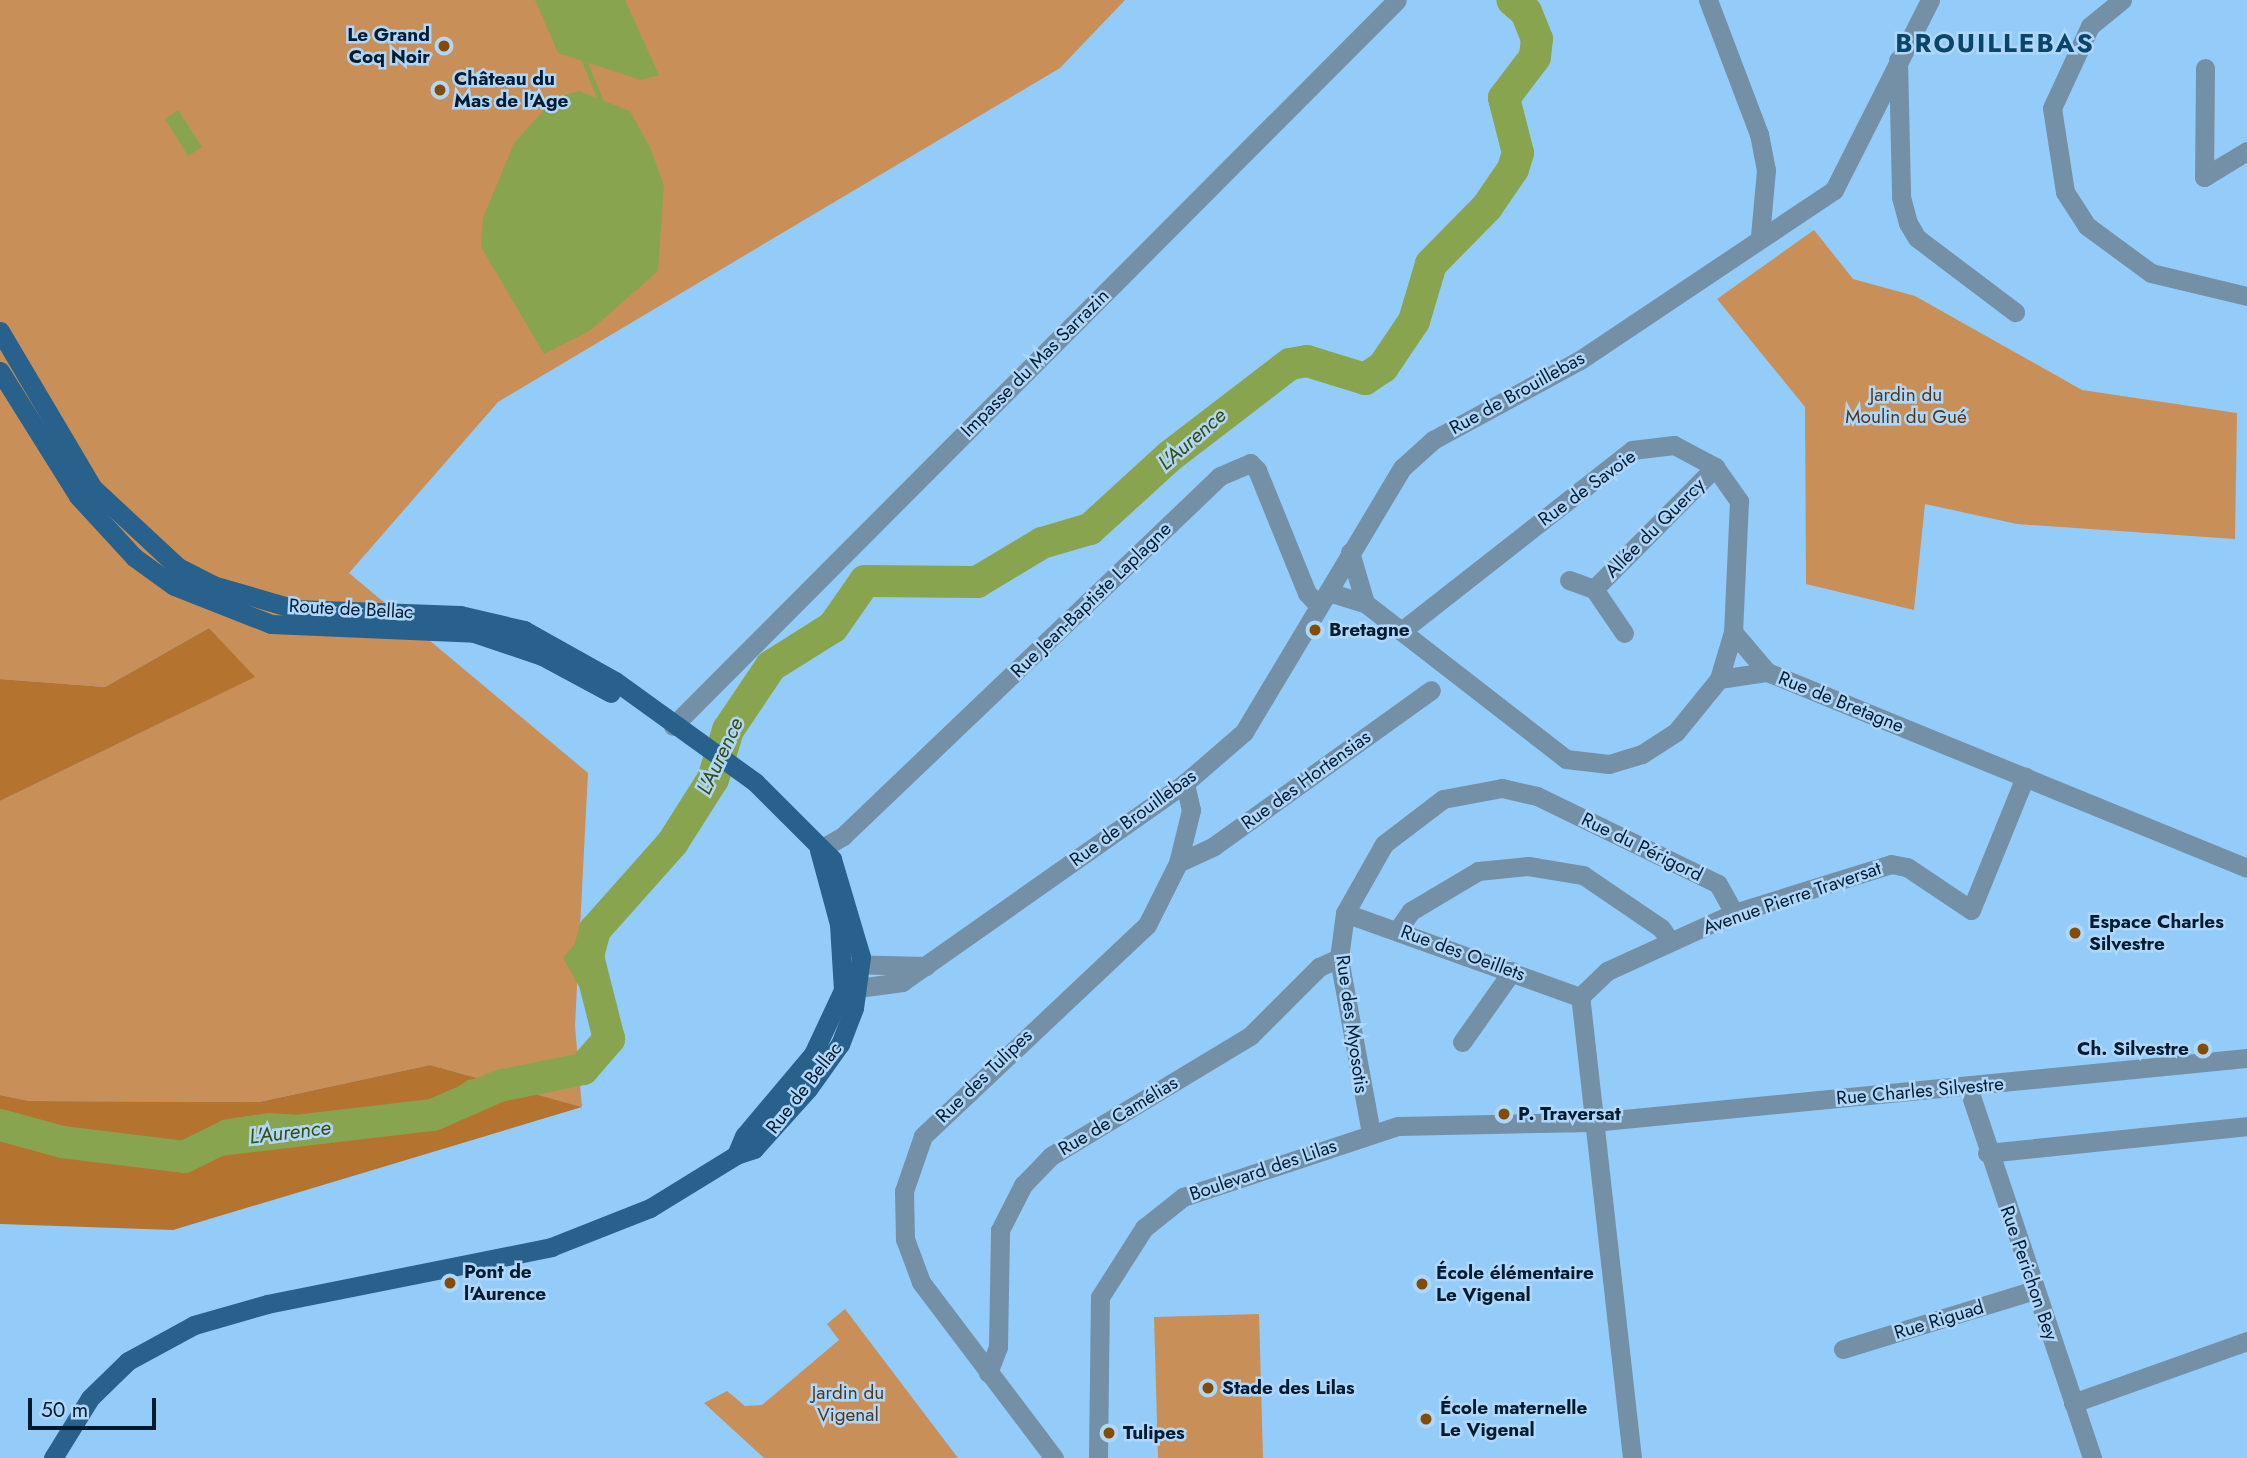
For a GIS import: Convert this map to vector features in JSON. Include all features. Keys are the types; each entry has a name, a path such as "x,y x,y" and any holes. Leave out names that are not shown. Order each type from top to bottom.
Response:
{"main road":[{"name":"Route de Bellac","path":"0,331 93,488 178,567 213,585 295,609 493,619 571,653 701,747 755,782 819,850"},
{"name":"Route de Bellac","path":"0,370 78,496 134,557 174,586 271,624 452,631 506,642 673,726"},
{"name":"Rue de Bellac","path":"53,1458 90,1398 118,1370 194,1325 254,1307 551,1247 650,1208 736,1155 754,1149 808,1089 840,1044 851,990 852,964 819,850"}],"street":[{"name":"Impasse du Mas Sarrazin","path":"673,726 1397,0"},
{"path":"1709,0 1759,134 1766,170 1760,236"},
{"name":"Rue de Brouillebas","path":"851,990 902,982 927,966 1185,783 1244,732 1402,468 1433,440 1580,360 1760,236 1834,190 1930,0"},
{"path":"2122,0 2090,26 2052,108 2054,155 2065,192 2087,226 2151,273 2247,296"},
{"path":"1898,60 1908,223 1917,237 2015,312"},
{"path":"2206,68 2204,177 2247,150"},
{"name":"Rue de Savoie","path":"1404,629 1632,450 1674,445 1716,467 1738,501 1733,632 1719,679"},
{"name":"Rue Jean-Baptiste Laplagne","path":"819,850 843,836 1220,477 1250,463 1257,470 1307,593 1323,598"},
{"name":"Allée du Quercy","path":"1594,589 1716,467"},
{"path":"1350,552 1365,603"},
{"name":"Allée du Quercy","path":"1569,580 1594,589 1624,633"},
{"path":"1323,598 1365,603 1404,629 1566,759 1609,764 1642,754 1676,732 1719,679"},
{"path":"1733,632 1767,672"},
{"name":"Rue de Bretagne","path":"1719,679 1767,672 2247,868"},
{"name":"Rue des Hortensias","path":"1178,863 1213,846 1431,690"},
{"name":"Avenue Pierre Traversat","path":"1580,996 1607,971 1734,913 1891,864 1907,867 1971,909 2025,777"},
{"name":"Rue des Tulipes","path":"1054,1458 921,1282 905,1239 904,1191 923,1136 1147,925 1178,863 1192,810 1185,783"},
{"name":"Rue des Myosotis","path":"1371,1133 1339,958 1345,913 1384,844 1443,799 1502,788 1537,796"},
{"name":"Rue du Périgord","path":"1537,796 1718,884 1734,913"},
{"path":"1399,928 1411,911 1478,872 1528,866 1583,876 1661,928 1670,941"},
{"name":"Rue des Oeillets","path":"1345,913 1399,928 1580,996"},
{"name":"Rue de Camélias","path":"988,1373 998,1347 1000,1230 1023,1185 1051,1157 1250,1036 1319,967 1339,958"},
{"path":"852,964 927,966"},
{"path":"1462,1042 1511,971"},
{"path":"1580,996 1592,1122 1632,1458"},
{"name":"Rue Charles Silvestre","path":"1592,1122 2247,1058"},
{"name":"Rue Perichon Bey","path":"1968,1087 1987,1153 2092,1458"},
{"name":"Boulevard des Lilas","path":"1098,1458 1100,1297 1144,1227 1183,1196 1398,1126 1592,1122"},
{"path":"1987,1153 2247,1126"},
{"name":"Rue Riguad","path":"1843,1349 2035,1290"},
{"path":"2073,1403 2247,1341"}],"green space":[{"path":"0,0 1125,0 1060,68 498,402 349,573 588,773 575,1026 582,1107 430,1065 259,1102 29,1101 0,1095 0,801 254,677 209,628 105,687 0,679"},
{"name":"Jardin du Moulin du Gué","path":"1814,230 1853,279 1915,296 2082,390 2237,413 2235,539 2017,524 1925,504 1914,610 1806,584 1805,407 1717,299"},
{"name":"Jardin du Vigenal","path":"845,1309 958,1458 764,1458 704,1403 727,1391 745,1406 762,1405 839,1340 827,1324"},
{"name":"Stade des Lilas","path":"1259,1314 1263,1458 1158,1458 1154,1317"}],"shaded area":[{"path":"209,628 255,677 0,801 0,679 105,687"},
{"path":"430,1065 582,1107 173,1230 0,1224 0,1095 29,1101 259,1102"}],"water":[{"path":"535,0 625,0 659,75 641,80 558,53"},
{"path":"1501,0 1512,0 1526,12 1537,39 1535,57 1504,98 1518,153 1513,169 1487,207 1431,264 1414,321 1377,373 1365,379 1307,361 1290,364 1170,456 1090,529 1042,543 977,582 865,581 833,627 771,666 728,730 725,747 715,741 747,683 834,615 851,588 876,566 937,580 974,578 1033,540 1084,526 1103,513 1165,448 1269,365 1299,353 1372,369 1411,318 1424,260 1503,183 1508,170 1511,155 1499,99 1532,42 1522,16"},
{"path":"579,91 630,111 650,147 664,186 658,271 591,330 544,354 481,247 483,218 514,143 555,98"},
{"path":"178,110 202,147 188,156 165,119"},
{"path":"706,771 713,779 673,842 611,908 589,944 610,1026 603,1052 583,1069 499,1086 433,1115 219,1140 184,1157 62,1142 0,1125 0,1117 9,1117 38,1128 174,1150 222,1120 268,1113 350,1118 437,1101 468,1080 581,1062 594,1050 601,1025 563,958 670,830"}],"waterway":[{"name":"L'Aurence","path":"0,1125 62,1142 184,1157 219,1140 433,1115 499,1086 583,1069 609,1039 588,956 595,930 673,842 713,779 728,730 771,666 833,627 865,581 977,582 1042,543 1090,529 1170,456 1290,364 1307,361 1365,379 1383,367 1414,321 1431,264 1487,207 1513,169 1518,153 1504,98 1535,57 1537,39 1526,12 1512,0"},
{"path":"583,58 602,104"}],"place":[{"name":"Le Grand Coq Noir","path":"444,46"},
{"name":"Château du Mas de l'Age","path":"440,90"},
{"name":"Bretagne","path":"1315,630"},
{"name":"Espace Charles Silvestre","path":"2075,933"},
{"name":"Ch. Silvestre","path":"2203,1049"},
{"name":"P. Traversat","path":"1504,1114"},
{"name":"Pont de l'Aurence","path":"450,1283"},
{"name":"École élémentaire Le Vigenal","path":"1422,1284"},
{"name":"Stade des Lilas","path":"1208,1388"},
{"name":"École maternelle Le Vigenal","path":"1426,1419"},
{"name":"Tulipes","path":"1109,1433"}],"district":[{"name":"BROUILLEBAS","path":"1995,44"}]}
